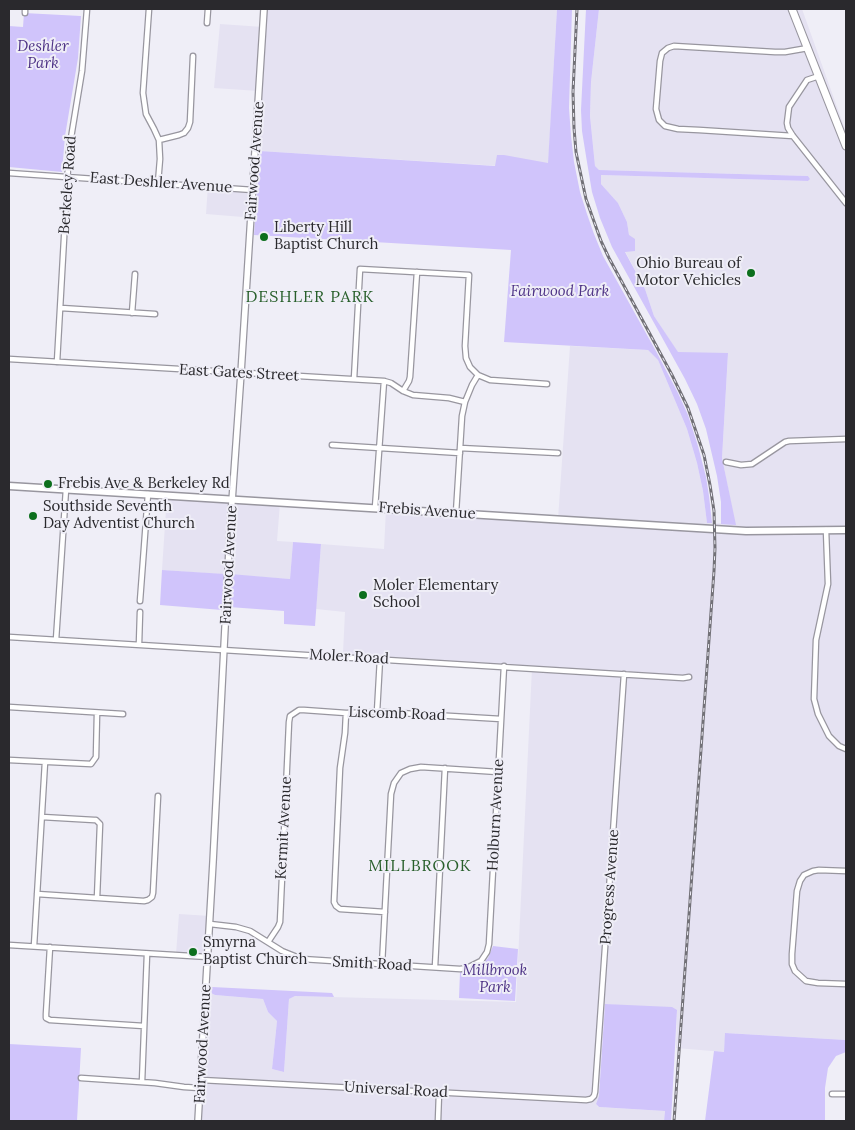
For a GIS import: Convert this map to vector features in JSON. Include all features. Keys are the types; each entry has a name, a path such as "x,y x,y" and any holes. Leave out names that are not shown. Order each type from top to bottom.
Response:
{"main road":[{"path":"792,9 846,146"},
{"name":"Frebis Avenue","path":"9,486 746,530 846,530"}],"street":[{"name":"Berkeley Road","path":"57,362 69,150 82,71 87,9"},
{"path":"149,9 143,92 146,114 159,140 158,183"},
{"path":"207,22 208,9"},
{"name":"Fairwood Avenue","path":"198,1121 210,924 225,611 264,9"},
{"path":"793,136 678,129 665,126 659,120 656,109 660,61 662,54 668,48 674,46 780,52 808,48"},
{"path":"159,140 184,133 188,128 193,56"},
{"path":"819,76 807,80 789,108 786,122 793,136 846,203"},
{"name":"East Deshler Avenue","path":"9,173 253,190"},
{"path":"354,379 360,269 469,275 465,353 468,363 478,375 495,381 547,384"},
{"path":"403,391 410,377 417,272"},
{"path":"132,312 135,274"},
{"path":"61,308 155,314"},
{"name":"East Gates Street","path":"9,360 384,381 417,396 449,398 465,402"},
{"path":"456,513 462,416 465,402 478,375"},
{"path":"375,508 384,381"},
{"path":"726,462 741,465 752,464 789,441 846,439"},
{"path":"332,445 558,453"},
{"path":"56,640 66,489"},
{"path":"140,601 148,494"},
{"path":"826,530 828,584 816,640 814,699 818,714 829,736 839,746 846,749"},
{"path":"138,644 140,612"},
{"name":"Moler Road","path":"9,637 689,677"},
{"path":"377,712 380,658"},
{"name":"Holburn Avenue","path":"481,961 487,952 489,944 504,666"},
{"name":"Progress Avenue","path":"591,1099 595,1092 624,674"},
{"path":"9,707 124,714"},
{"name":"Liscomb Road","path":"294,712 304,710 377,712 501,719"},
{"path":"9,760 90,765 96,757 98,712"},
{"name":"Kermit Avenue","path":"268,942 280,922 288,722 294,712"},
{"path":"346,712 340,768 333,897 336,906 340,909 385,912"},
{"path":"34,946 45,762"},
{"path":"382,965 394,783 402,773 420,767 498,772"},
{"path":"435,967 445,768"},
{"path":"37,894 144,901 152,897 158,796"},
{"path":"42,816 99,822 101,827 96,898"},
{"path":"846,871 812,870 800,881 797,891 792,954 792,964 797,973 806,981 846,984"},
{"name":"Smith Road","path":"210,924 242,928 250,931 282,951 302,959 460,969 475,965 481,961"},
{"path":"9,945 208,957"},
{"path":"50,947 46,1018 50,1020 144,1026"},
{"path":"142,1082 147,954"},
{"path":"81,1078 200,1088"},
{"name":"Universal Road","path":"201,1080 591,1099"},
{"path":"438,1121 439,1093"},
{"path":"832,1094 846,1094"}],"shaded area":[{"path":"264,9 557,9 548,169 260,151 256,148 259,91 214,88 220,24 263,27"},
{"path":"599,9 802,9 846,132 846,1040 726,1033 724,1052 676,1048 677,1011 605,1004 599,1096 596,1104 598,1107 665,1111 664,1121 198,1121 206,986 212,987 211,993 215,995 263,999 268,1012 277,1021 272,1069 284,1072 289,999 295,996 516,1002 532,668 405,660 405,658 343,653 345,612 316,609 321,544 384,549 386,509 558,519 570,346 648,350 658,360 687,429 703,491 707,523 735,524 722,458 728,354 678,353 654,316 645,289 625,251 629,235 627,222 618,203 601,184 601,175 808,181 810,179 808,176 599,170 595,166 590,116 591,82"},
{"path":"208,185 257,189 255,218 206,214"},
{"path":"167,495 280,503 277,541 293,542 290,579 162,570"},
{"path":"179,914 210,916 208,956 176,954"}],"green space":[{"name":"Fairwood Park","path":"557,9 572,9 569,108 574,162 580,192 603,256 657,353 688,415 706,477 712,523 707,523 703,491 687,429 658,360 648,350 504,342 511,250 254,235 260,151 495,166 497,155 504,155 548,163"},
{"path":"586,9 599,9 591,82 590,116 595,166 599,170 808,176 810,179 808,181 601,175 601,184 618,203 627,222 629,235 635,239 635,251 625,252 645,289 654,316 678,352 728,353 722,458 736,525 721,524 721,502 717,476 706,429 697,404 612,247 592,192 582,131 581,110"},
{"name":"Deshler Park","path":"24,13 81,16 78,58 65,136 62,172 9,167 9,26 23,27"},
{"path":"293,542 321,544 315,626 284,624 284,611 229,607 230,574 290,579"},
{"path":"162,570 225,574 222,610 160,605"},
{"name":"Millbrook Park","path":"493,946 518,949 515,1001 459,998 460,972 473,970 481,965 488,958"},
{"path":"212,987 332,993 334,997 295,996 289,999 284,1072 272,1069 277,1021 268,1012 263,999 215,995 211,993"},
{"path":"605,1004 672,1007 677,1010 671,1121 664,1121 665,1111 599,1107 596,1104 599,1096"},
{"path":"725,1033 846,1040 846,1052 836,1056 828,1068 825,1088 825,1121 705,1121 714,1051 724,1052"},
{"path":"9,1044 81,1048 77,1121 9,1121"}],"railway":[{"path":"577,9 573,92 574,128 576,152 586,199 609,258 688,408 704,455 714,511 714,571 674,1121"}],"place":[{"name":"Liberty Hill Baptist Church","path":"264,237"},
{"name":"Ohio Bureau of Motor Vehicles","path":"751,273"},
{"name":"Frebis Ave & Berkeley Rd","path":"48,484"},
{"name":"Southside Seventh Day Adventist Church","path":"33,516"},
{"name":"Moler Elementary School","path":"363,595"},
{"name":"Smyrna Baptist Church","path":"193,952"}],"district":[{"name":"DESHLER PARK","path":"310,297"},
{"name":"MILLBROOK","path":"420,866"}]}
